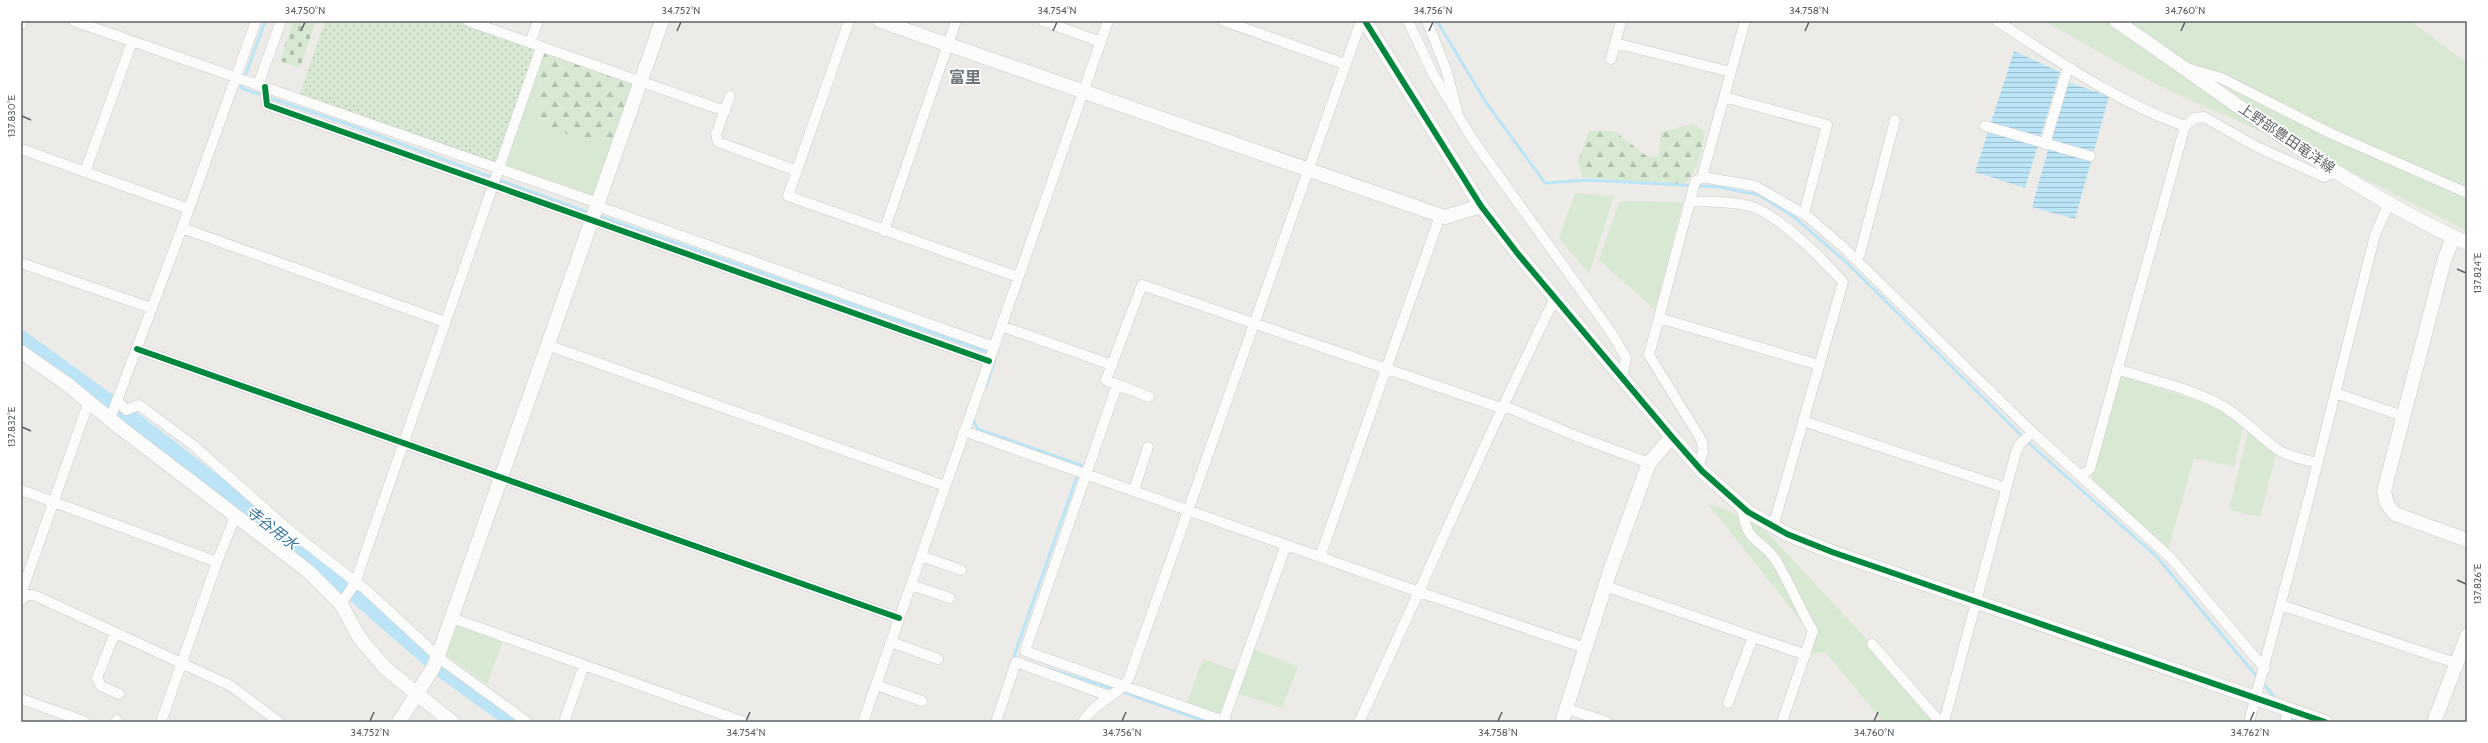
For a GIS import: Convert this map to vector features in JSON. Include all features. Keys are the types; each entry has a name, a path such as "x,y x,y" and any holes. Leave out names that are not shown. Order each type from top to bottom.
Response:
{"street":[{"path":"21,25 22,21"},
{"path":"74,21 261,86 496,177 592,220 989,361"},
{"path":"110,419 189,209 256,21"},
{"path":"281,21 261,86 267,105 496,177 598,204 994,347"},
{"path":"468,21 725,111"},
{"path":"530,43 538,21"},
{"path":"399,722 418,694 438,656 662,21"},
{"path":"849,21 788,196 1018,277"},
{"path":"880,21 1306,171 1440,216 1445,217 1481,206"},
{"path":"884,231 956,21"},
{"path":"1043,21 1101,42"},
{"path":"863,722 1108,21"},
{"path":"1224,21 1345,64"},
{"path":"1083,722 1109,696 1124,686 1129,678 1255,324 1306,171 1361,21"},
{"path":"1366,21 1481,206 1672,438 1698,466 1742,507 1773,527 1832,552 1976,603 2256,696 2287,715 2318,721"},
{"path":"1408,21 1432,74 1473,140 1613,335 1626,358 1622,379"},
{"path":"1427,21 1446,69 1456,100 1457,114"},
{"path":"1611,60 1621,21"},
{"path":"1702,177 1745,21"},
{"path":"1997,21 2068,67 2155,116 2185,126"},
{"name":"上野部豊田竜洋線","path":"2116,21 2335,172 2389,203 2467,243"},
{"path":"85,172 132,42"},
{"path":"1616,44 1731,72"},
{"path":"349,591 403,443 541,47"},
{"path":"2045,144 2068,67"},
{"path":"2184,67 2221,78 2330,133 2467,193"},
{"path":"730,96 716,134 718,142 796,171"},
{"path":"1724,97 1827,125 1804,214"},
{"path":"2080,476 2090,469 2185,126 2195,118 2204,117 2257,147 2324,177 2335,172"},
{"path":"1855,259 1860,254 1895,120"},
{"path":"1985,126 2090,156"},
{"path":"21,149 189,209"},
{"path":"1698,466 1704,452 1702,441 1649,354 1694,182 1702,177 1755,186 1804,214 1855,259 2032,432 2171,558 2265,669"},
{"path":"1690,201 1746,205 1765,214 1807,243 1843,282 1773,527"},
{"path":"2249,722 2265,669 2375,235 2389,203"},
{"path":"1320,556 1440,216"},
{"path":"182,228 445,322"},
{"path":"2453,237 2444,261 2384,491 2387,504 2395,514 2467,540"},
{"path":"21,263 151,308"},
{"path":"1149,397 1106,380 1142,285 1501,408 1509,408 1576,436 1649,462"},
{"path":"1359,722 1501,408 1556,298"},
{"path":"1659,318 1819,365"},
{"path":"1001,326 1112,365"},
{"path":"548,345 945,486"},
{"path":"137,349 899,618"},
{"path":"21,352 89,401 110,419 236,514 308,571 349,591 365,589 438,656 527,722"},
{"path":"2117,369 2201,396 2220,404 2238,416 2277,449 2288,455 2317,463"},
{"path":"1117,385 1025,651 1225,722 1286,545"},
{"path":"2335,393 2403,416"},
{"path":"117,400 126,410 139,405 193,445 349,591 366,646 385,668 452,722"},
{"path":"21,594 89,401"},
{"path":"1803,421 2006,488"},
{"path":"964,431 1419,592 1585,648"},
{"path":"1944,722 2006,488 2019,445 2032,432"},
{"path":"1562,722 1605,586 1649,462 1672,438"},
{"path":"1134,490 1148,447"},
{"path":"21,490 217,562"},
{"path":"1742,507 1744,525 1751,537 1775,560 1813,631 1782,722"},
{"path":"162,722 217,562 236,514"},
{"path":"921,556 961,570"},
{"path":"910,585 950,598"},
{"path":"1605,586 1806,655"},
{"path":"21,600 27,595 34,595 230,686 279,722"},
{"path":"2281,605 2456,663"},
{"path":"452,618 744,722"},
{"path":"115,633 97,678 101,686 119,694"},
{"path":"2434,722 2467,636"},
{"path":"1728,703 1753,637"},
{"path":"891,642 938,659"},
{"path":"1872,644 1940,722"},
{"path":"996,722 1016,662 1109,696"},
{"path":"564,722 584,665"},
{"path":"876,685 922,701"},
{"path":"21,699 86,722"},
{"path":"1566,708 1607,722"}],"green space":[{"path":"293,21 316,21 300,68 280,61"},
{"path":"325,21 468,21 541,47 499,168 298,99"},
{"path":"2044,21 2411,21 2467,63 2467,231 2343,168 2159,86"},
{"path":"541,48 547,49 539,67 541,90 539,123 620,139 598,202 501,168"},
{"path":"547,49 640,82 620,139 582,140 537,122 541,89 539,66"},
{"path":"1692,124 1705,131 1699,160 1693,173 1684,185 1582,177 1578,161 1589,131 1614,131 1649,158 1659,155 1661,132"},
{"path":"1575,193 1614,196 1589,274 1559,238"},
{"path":"1620,201 1683,202 1655,310 1599,260"},
{"path":"2120,375 2217,407 2243,426 2234,467 2194,458 2168,550 2094,484 2092,477"},
{"path":"2248,431 2276,455 2260,517 2229,510"},
{"path":"1708,504 1724,509 1763,528 1877,650 1940,722 1883,722 1825,652 1806,655 1812,635"},
{"path":"456,619 504,637 487,685 446,655"},
{"path":"1250,647 1298,667 1282,708 1234,692 1224,721 1185,707 1203,659 1241,673"}],"water":[{"path":"2014,51 2060,72 2025,188 1975,172"},
{"path":"2067,82 2109,96 2075,219 2032,207"}],"waterway":[{"path":"265,21 241,88 344,123 590,213"},
{"path":"1437,21 1485,101 1545,183 1587,180 1719,187 1759,195 1794,217 1846,262 2032,446 2157,557 2258,678"},
{"path":"597,215 990,353"},
{"name":"寺谷用水","path":"21,340 130,419 357,594 443,669 517,722"},
{"path":"986,386 995,360 994,356"},
{"path":"973,420 978,429 1081,465 1014,656 1019,659"},
{"path":"1049,669 1114,689"},
{"path":"2262,682 2276,699"},
{"path":"1120,691 1207,722"},
{"path":"2290,716 2296,722"}],"cycle path":[{"path":"1365,21 1481,206 1518,254 1702,471 1748,512 1787,534 1832,552 2325,722"},
{"path":"265,87 267,105 989,361"},
{"path":"137,349 899,618"}],"district":[{"name":"富里","path":"965,77"}]}
